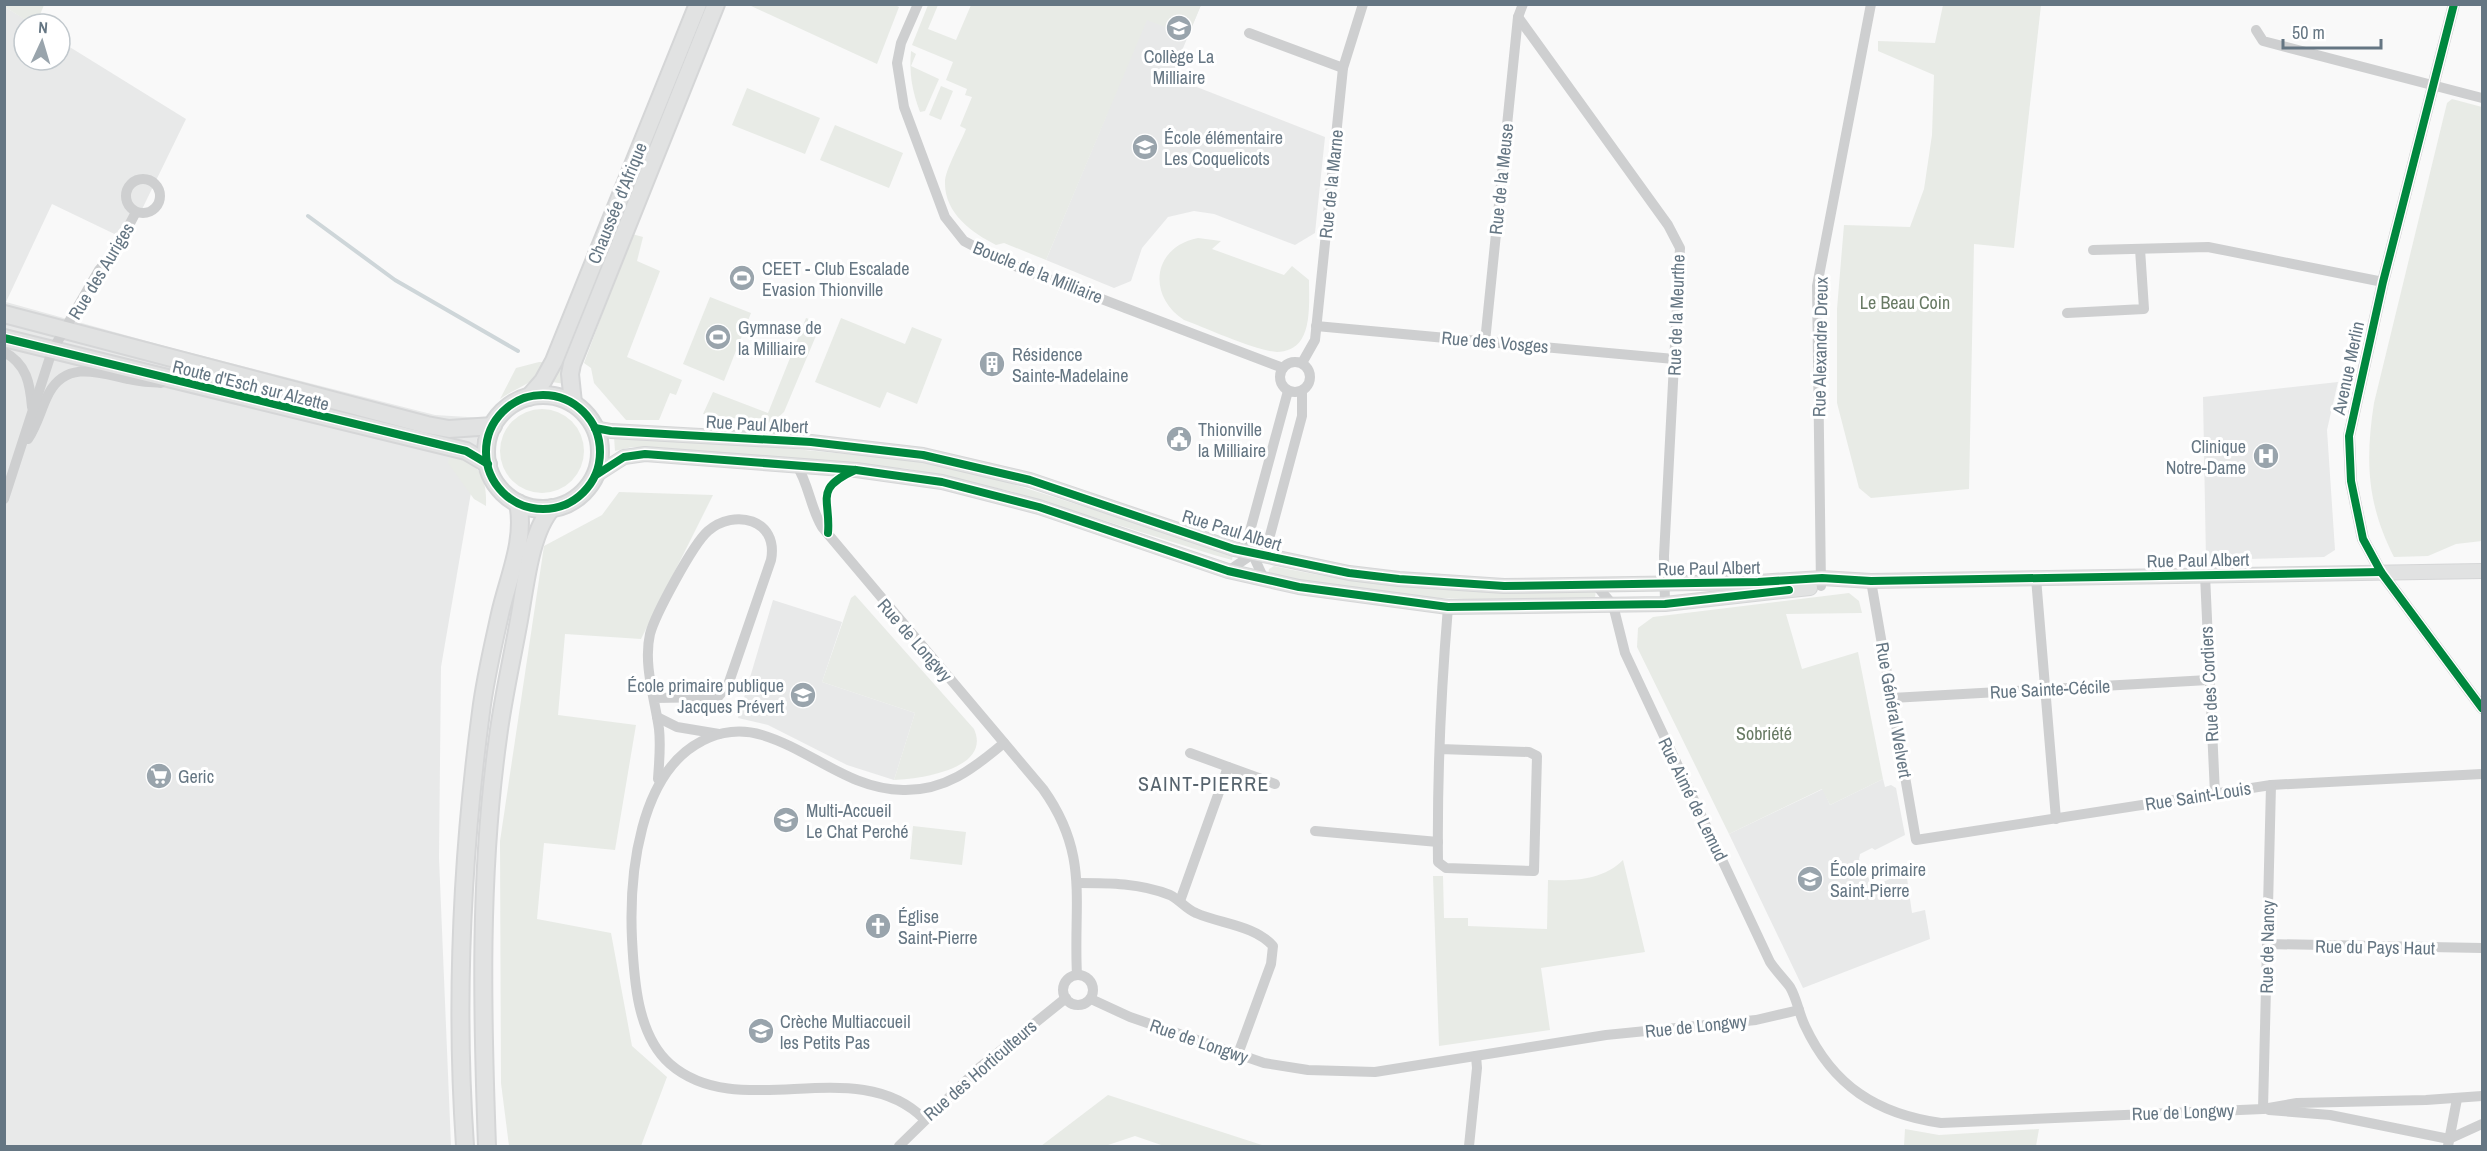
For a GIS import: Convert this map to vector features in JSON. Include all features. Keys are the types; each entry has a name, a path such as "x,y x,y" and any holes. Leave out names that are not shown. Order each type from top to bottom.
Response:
{"main road":[{"name":"Chaussée d'Afrique","path":"529,397 543,381 554,361 698,4"},
{"name":"Chaussée d'Afrique","path":"573,403 570,374 572,364 716,4"},
{"path":"4,314 427,425 449,429 493,426"},
{"name":"Route d'Esch sur Alzette","path":"4,338 466,451 488,464"},
{"path":"487,1146 483,1037 484,894 498,736 536,537 543,518 552,508 578,497 596,475 600,448 595,428 583,411 573,403 552,396 529,397 508,408 493,426 487,445 488,464 497,485 518,503 529,507 552,508"},
{"name":"Rue Paul Albert","path":"595,428 811,442 923,455 1030,480 1254,554 1349,573 1399,579 1504,586 2482,571"},
{"name":"Rue Paul Albert","path":"596,475 624,457 645,454 796,464 942,482 1039,507 1228,571 1309,589 1448,607 1665,604 1821,582"},
{"path":"465,1146 461,1011 470,814 481,709 500,614 520,534 518,503"}],"street":[{"name":"Boucle de la Milliaire","path":"918,4 901,42 897,63 899,86 945,217 964,242 1002,261 1283,368"},
{"name":"Rue de la Marne","path":"1302,363 1315,340 1343,68 1363,4"},
{"path":"1518,17 1523,4"},
{"name":"Rue Alexandre Dreux","path":"1821,582 1817,286 1871,4"},
{"name":"Avenue Merlin","path":"2454,4 2383,282 2349,435 2351,481 2357,521 2363,539 2381,572 2482,708"},
{"name":"Rue de la Meuse","path":"1485,342 1518,17"},
{"name":"Rue de la Meurthe","path":"1518,17 1668,225 1680,248 1664,556 1665,604"},
{"path":"2256,30 2263,41 2482,98"},
{"path":"1249,33 1343,68"},
{"name":"Rue des Auriges","path":"20,452 52,351 66,331 99,270 116,250 136,212"},
{"path":"2093,250 2208,247 2383,282"},
{"path":"2067,313 2144,309 2140,249"},
{"name":"Rue des Vosges","path":"1316,326 1674,359"},
{"path":"4,352 12,356 25,372 30,383 33,413"},
{"path":"1292,362 1302,363 1310,374 1309,384 1302,391 1288,391 1281,383 1283,368 1292,362"},
{"path":"4,499 20,452 36,426 50,391 68,374 86,370 132,380 192,385"},
{"path":"1264,579 1247,542 1288,391"},
{"path":"1228,571 1254,554 1269,539 1302,416 1302,391"},
{"name":"Rue de Longwy","path":"796,464 804,478 818,520 848,561 1043,789 1061,816 1072,845 1078,882 1077,975"},
{"path":"828,533 827,495 835,481 856,470"},
{"path":"654,698 718,697 728,685 771,560 772,542 760,525 740,519 727,521 717,525 700,539 650,634 649,668 660,743 658,783 639,850 633,889 632,926 644,1021 659,1051 684,1074 716,1086 747,1090 836,1088 872,1092 905,1102 924,1119"},
{"name":"Rue des Cordiers","path":"2205,575 2215,794"},
{"path":"2036,578 2056,819"},
{"name":"Rue Général Welvert","path":"1871,580 1916,840"},
{"name":"Rue Aimé de Lemud","path":"1596,585 1613,605 1626,653 1663,736 1770,962 1789,987 1798,1010"},
{"path":"1440,749 1529,752 1537,756 1536,866 1534,871 1446,868 1438,862 1440,749 1448,607"},
{"name":"Rue Sainte-Cécile","path":"1892,698 2208,680"},
{"path":"657,717 678,727 719,734 745,731 759,734 774,739 858,782 904,790 921,790 957,779 969,773 1004,743"},
{"path":"658,783 685,751 719,734"},
{"path":"1190,753 1275,784"},
{"path":"1180,901 1228,767"},
{"name":"Rue Saint-Louis","path":"1916,840 2271,785 2482,774"},
{"name":"Rue de Nancy","path":"2263,1109 2271,785"},
{"path":"1315,831 1438,842"},
{"path":"1078,882 1143,887 1180,901 1195,913 1259,934 1273,945 1271,964 1239,1054"},
{"name":"Rue du Pays Haut","path":"2267,944 2482,948"},
{"path":"1077,975 1090,980 1094,990 1091,999 1078,1005 1066,998 1065,983 1077,975"},
{"name":"Rue des Horticulteurs","path":"899,1146 924,1119 979,1068 1066,998"},
{"name":"Rue de Longwy","path":"1091,999 1130,1017 1264,1063 1308,1070 1375,1072 1606,1035 1756,1020 1798,1010 1812,1040 1827,1063 1845,1083 1881,1108 1913,1119 1941,1123 2263,1109 2297,1103 2457,1099 2482,1096"},
{"path":"1469,1146 1477,1068 1476,1056"},
{"path":"2449,1143 2457,1099"},
{"name":"Rue de Longwy","path":"2263,1109 2330,1115 2449,1143"},
{"path":"2449,1143 2481,1124"}],"shaded area":[{"path":"1112,5 1201,5 1171,77 1325,137 1315,233 1295,245 1214,214 1194,211 1168,217 1142,248 1131,281 1114,288 1046,260 1107,114"},
{"path":"5,7 13,12 12,72 72,72 72,48 186,119 127,240 52,204 6,302 172,348 435,415 484,418 477,438 473,481 441,667 439,858 451,1146 5,1146"},
{"name":"Clinique Notre-Dame","path":"2338,382 2327,430 2335,550 2324,557 2206,560 2203,397"},
{"name":"École primaire publique Jacques Prévert","path":"773,600 842,622 822,682 915,713 894,780 847,765 768,725 738,718"},
{"name":"École primaire Saint-Pierre","path":"1883,779 1885,787 1891,785 1896,788 1905,835 1875,850 1872,848 1860,854 1859,859 1873,887 1906,871 1912,913 1925,910 1930,939 1803,988 1729,834 1823,789 1830,805"}],"green space":[{"path":"5,4 44,4 41,12 13,12 5,7"},
{"path":"893,4 899,7 877,64 749,5"},
{"path":"705,5 711,5 585,310 565,384 552,382"},
{"path":"928,5 938,5 928,29 956,40 971,5 1201,5 1188,36 1147,20 1046,260 1004,243 996,245 987,240 961,221 949,203 946,193 946,177 966,129 960,126 972,97 965,95 967,89 946,80 953,62 912,45"},
{"name":"Le Beau Coin","path":"1943,5 2041,5 2014,248 1974,244 1969,489 1871,498 1859,488 1837,403 1837,309 1844,225 1910,227 1924,189 1932,135 1934,75 1878,51 1878,41 1935,43"},
{"path":"911,51 916,54 911,66 939,79 925,111 920,112 912,82 910,67"},
{"path":"941,86 953,91 941,120 929,115"},
{"path":"747,88 820,118 805,154 732,125"},
{"path":"2452,99 2482,107 2482,541 2456,544 2428,556 2394,557 2378,519 2373,500 2369,463 2371,424 2374,403 2447,103"},
{"path":"835,125 903,153 889,188 820,160"},
{"path":"632,234 643,237 637,261 660,271 627,357 682,380 676,395 670,393 659,420 626,420 594,383 591,368 584,363"},
{"path":"1198,238 1221,241 1212,249 1284,275 1292,266 1309,280 1309,311 1306,327 1301,340 1296,345 1280,352 1257,348 1184,320 1172,310 1160,286 1160,273 1171,251 1183,243"},
{"path":"710,297 751,313 724,381 683,364"},
{"path":"806,318 815,321 818,331 784,412 772,423 703,414 713,392 768,413"},
{"path":"841,318 905,344 912,327 942,339 917,404 887,392 880,408 815,382"},
{"path":"545,362 538,375 500,399 516,368"},
{"path":"534,409 550,409 566,416 577,427 584,443 581,467 572,481 550,493 534,493 518,486 507,475 500,459 500,443 507,427 518,416"},
{"path":"614,437 729,443 911,460 1000,480 1233,554 1232,560 1010,491 909,469 653,447 632,447 615,451"},
{"path":"450,454 468,461 479,472 485,487 486,506 474,499 448,463"},
{"path":"619,492 713,495 641,639 565,634 558,715 636,725 615,850 544,843 537,919 611,933 632,1046 667,1077 641,1146 509,1146 501,1083 500,841 544,546 602,515"},
{"path":"1274,566 1355,580 1435,588 1596,589 1595,598 1513,600 1431,598 1349,590 1268,574 1269,569"},
{"name":"Sobriété","path":"1849,593 1859,601 1862,613 1786,614 1802,669 1858,652 1883,779 1830,805 1822,789 1729,834 1637,647 1638,628 1653,617"},
{"path":"855,595 974,729 977,743 973,754 963,762 935,774 894,780 915,713 822,682 851,598"},
{"path":"913,826 966,832 962,865 910,859"},
{"path":"1623,860 1645,952 1541,968 1550,1030 1439,1046 1433,876 1443,876 1444,918 1468,918 1468,926 1547,929 1548,880 1588,878 1607,872"},
{"path":"1108,1095 1265,1146 1164,1146 1135,1136 1105,1146 1041,1146"},
{"path":"1905,1129 1939,1135 2039,1129 2036,1146 1904,1146"}],"waterway":[{"path":"308,216 395,280 518,351"}],"cycle path":[{"path":"2454,4 2383,282 2349,436 2351,481 2363,539 2381,572 2482,708"},
{"path":"4,338 466,451 488,464"},
{"path":"543,395 565,400 583,412 595,430 600,452 595,474 583,492 565,504 543,509 521,504 503,492 491,474 486,452 491,430 503,412 521,400 543,395"},
{"path":"595,428 611,431 811,442 923,455 1030,480 1234,549 1349,573 1399,579 1504,586 1758,582 1822,578 1871,581 2381,572"},
{"path":"596,475 624,457 645,454 856,470 942,482 1039,507 1228,571 1299,587 1448,607 1665,604 1789,590"},
{"path":"828,533 827,496 829,489 833,483 855,470"}],"place":[{"name":"Collège La Milliaire","path":"1179,28"},
{"name":"École élémentaire Les Coquelicots","path":"1145,147"},
{"name":"CEET - Club Escalade Evasion Thionville","path":"742,278"},
{"name":"Gymnase de la Milliaire","path":"718,337"},
{"name":"Résidence Sainte-Madelaine","path":"992,364"},
{"name":"Thionville la Milliaire","path":"1179,439"},
{"name":"Clinique Notre-Dame","path":"2266,456"},
{"name":"École primaire publique Jacques Prévert","path":"803,695"},
{"name":"Geric","path":"159,776"},
{"name":"Multi-Accueil Le Chat Perché","path":"786,820"},
{"name":"École primaire Saint-Pierre","path":"1810,879"},
{"name":"Église Saint-Pierre","path":"878,926"},
{"name":"Crèche Multiaccueil les Petits Pas","path":"761,1031"}],"district":[{"name":"SAINT-PIERRE","path":"1204,783"}]}
